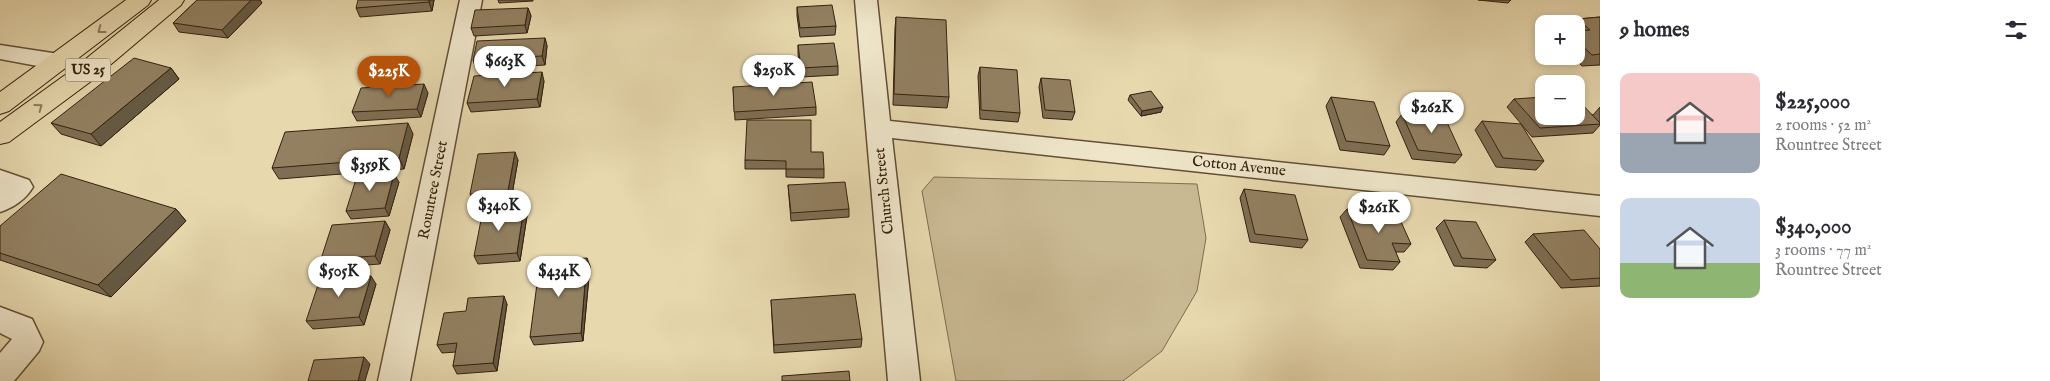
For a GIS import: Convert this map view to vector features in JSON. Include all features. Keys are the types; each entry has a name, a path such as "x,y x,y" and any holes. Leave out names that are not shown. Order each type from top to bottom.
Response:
{"main road":[{"name":"US 25","path":"0,105 140,0"},
{"name":"US 25","path":"0,135 81,76 173,0"}],"street":[{"name":"Rountree Street","path":"394,381 471,0"},
{"name":"Church Street","path":"866,0 904,381"},
{"path":"0,52 59,62"},
{"name":"Cotton Avenue","path":"878,128 1600,206"},
{"path":"0,180 20,187 0,202"},
{"path":"0,320 21,328 28,342 0,375"}],"shaded area":[{"path":"934,177 1197,184 1206,238 1197,291 1162,351 1123,381 956,381 922,191"}],"building":[{"path":"197,0 251,0 222,30 173,23"},
{"path":"358,0 429,0 429,2 356,8"},
{"path":"832,5 836,26 800,28 797,7"},
{"path":"528,8 525,25 471,28 475,10"},
{"path":"896,17 946,20 949,97 894,94"},
{"path":"1600,17 1600,54 1592,55 1585,48 1585,30 1590,30 1585,25 1585,18"},
{"path":"545,38 542,56 473,60 477,41"},
{"path":"834,43 838,66 801,68 798,45"},
{"path":"134,58 171,68 91,134 51,123"},
{"path":"980,67 1017,70 1020,113 981,110"},
{"path":"542,72 537,99 467,103 474,76"},
{"path":"1041,78 1070,80 1075,112 1045,110"},
{"path":"812,82 816,107 734,112 733,87"},
{"path":"424,84 417,109 352,112 361,88"},
{"path":"1151,91 1163,107 1142,111 1130,95"},
{"path":"1331,97 1374,102 1390,146 1346,141"},
{"path":"1535,98 1535,122 1514,99"},
{"path":"1585,107 1600,123 1585,125"},
{"path":"1402,114 1445,118 1462,155 1418,150"},
{"path":"747,120 811,120 811,152 823,152 824,169 786,169 786,161 745,160"},
{"path":"1482,121 1521,124 1544,161 1503,158"},
{"path":"408,123 399,158 272,168 285,132"},
{"path":"1537,125 1585,125 1540,128"},
{"path":"515,152 508,191 470,194 478,154"},
{"path":"61,174 176,209 98,285 0,253 0,226"},
{"path":"394,174 385,208 346,211 357,176"},
{"path":"845,182 849,209 791,213 788,185"},
{"path":"1244,189 1295,195 1308,240 1255,234"},
{"path":"524,207 517,253 474,256 483,210"},
{"path":"1347,209 1397,213 1411,244 1392,243 1400,262 1367,260"},
{"path":"1444,220 1476,222 1496,260 1462,258"},
{"path":"385,221 375,256 321,259 332,225"},
{"path":"1584,230 1600,249 1600,278 1571,280 1533,234"},
{"path":"587,258 581,333 530,337 540,261"},
{"path":"371,276 359,317 306,321 320,279"},
{"path":"855,294 862,339 774,345 771,300"},
{"path":"504,296 493,363 453,366 457,343 437,345 444,313 466,311 468,298"},
{"path":"364,357 358,381 308,381 314,360"},
{"path":"849,371 850,381 782,381 782,376"}]}
